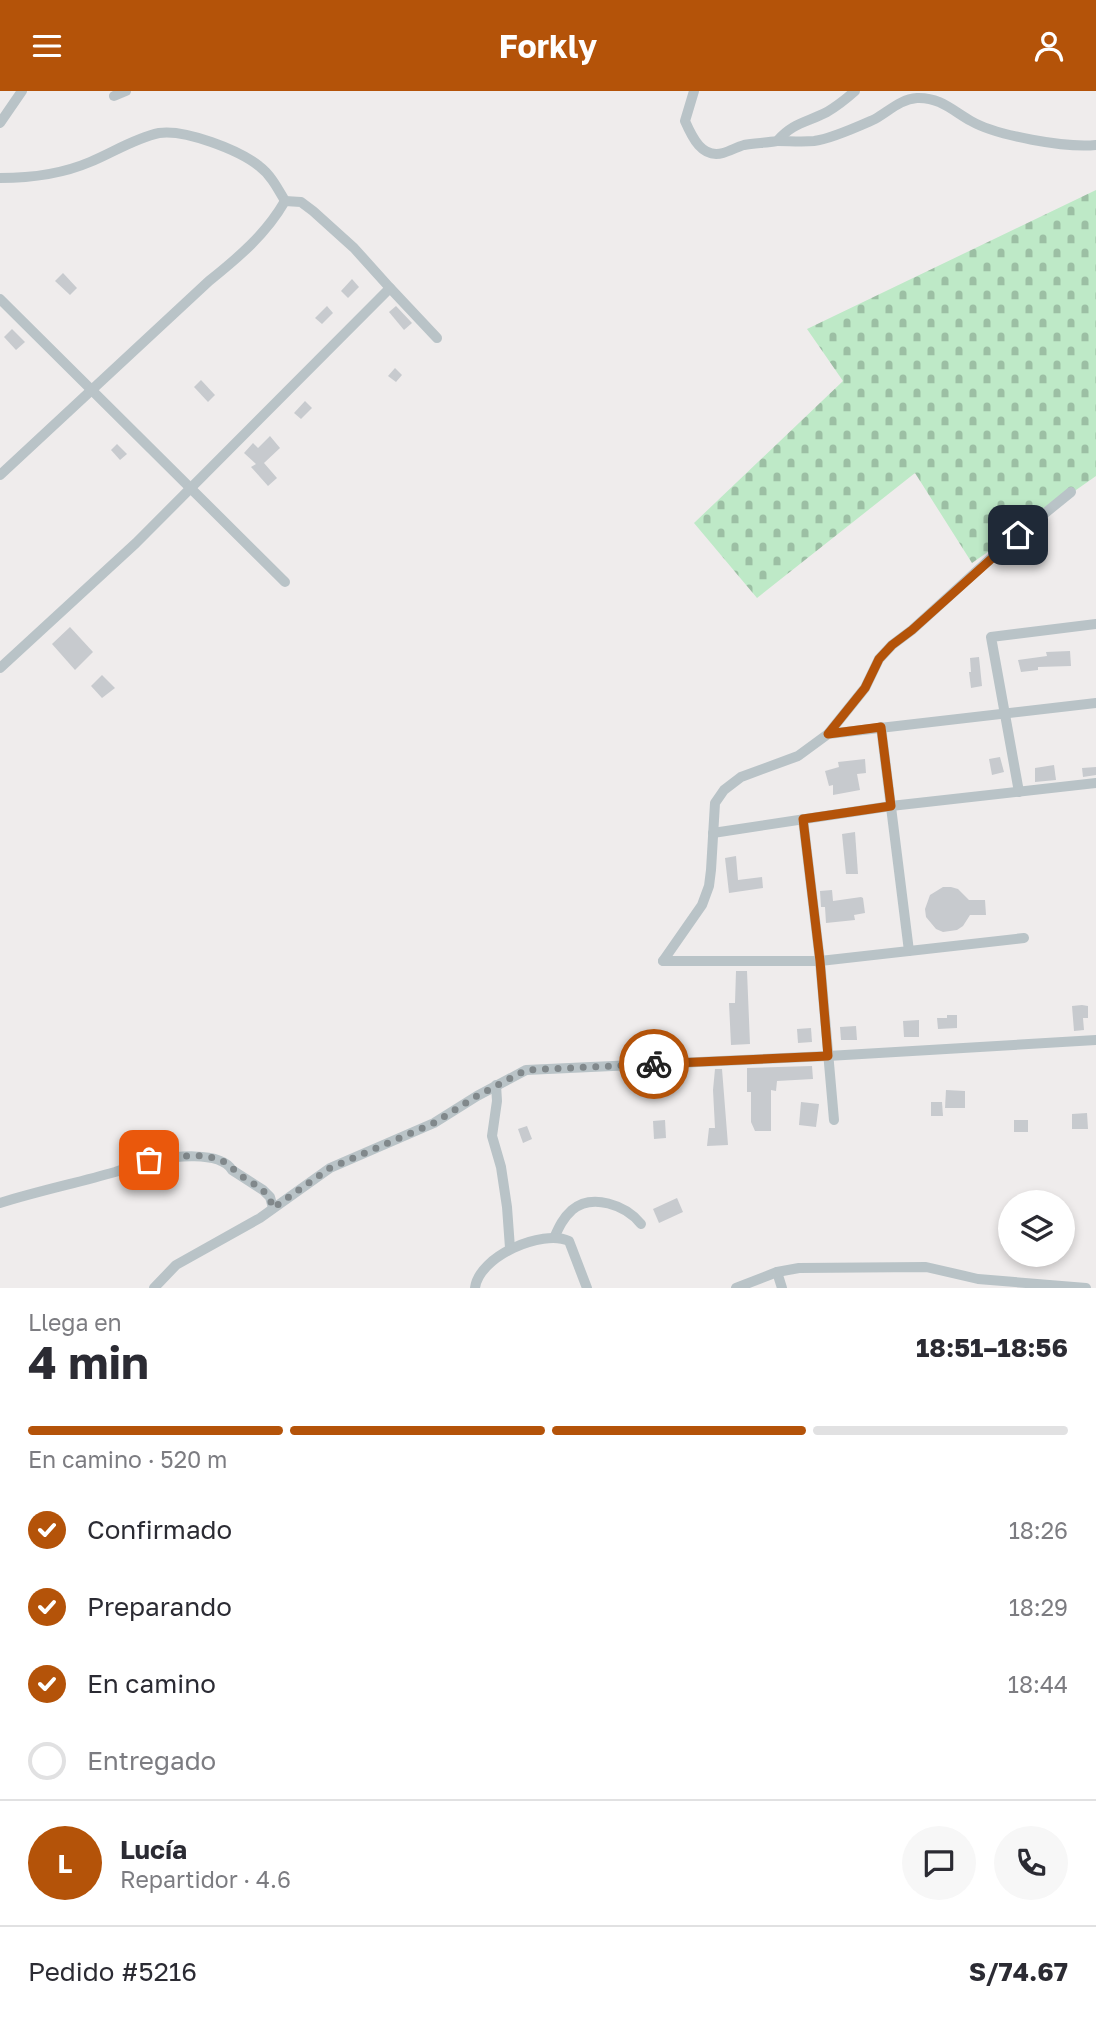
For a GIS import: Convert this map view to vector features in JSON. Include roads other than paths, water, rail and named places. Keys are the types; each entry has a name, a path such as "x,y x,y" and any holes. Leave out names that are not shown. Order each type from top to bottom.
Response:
{"street":[{"path":"0,123 22,91"},
{"path":"114,96 126,91"},
{"path":"694,91 685,121 693,137 710,155 721,154 743,145 777,141 817,141 877,118 892,106 916,98 935,100 953,108 971,121 995,131 1027,139 1096,145"},
{"path":"777,141 787,130 825,113 855,91"},
{"path":"0,178 28,178 87,164 143,138 171,132 187,134 225,148 259,166 273,181 285,201"},
{"path":"285,201 300,202 313,211 354,248 437,338"},
{"path":"0,475 209,281 238,258 275,218 285,201"},
{"path":"0,668 136,543 390,288"},
{"path":"0,299 285,582"},
{"path":"1024,938 820,961 663,961 702,905 709,886 715,803 724,790 741,777 798,756 828,734 865,688 879,659 892,645 1001,549 1071,492"},
{"path":"1019,792 991,637 1096,624"},
{"path":"828,734 1096,703"},
{"path":"881,727 909,951"},
{"path":"713,833 891,806 1096,783"},
{"path":"803,819 820,961 834,1120"},
{"path":"154,1288 176,1265 260,1218 330,1168 434,1123 526,1070 1096,1040"},
{"path":"496,1086 497,1101 492,1136 501,1167 510,1248"},
{"path":"0,1203 149,1160 198,1157 215,1158 229,1164 232,1170 270,1197 273,1208"},
{"path":"554,1238 563,1219 575,1207 596,1202 617,1205 635,1216 641,1224"},
{"path":"475,1288 476,1279 485,1268 510,1248 554,1238 569,1241 587,1288"},
{"path":"736,1288 777,1272 799,1268 926,1267 979,1284 1086,1288"},
{"path":"777,1272 782,1288"}]}
